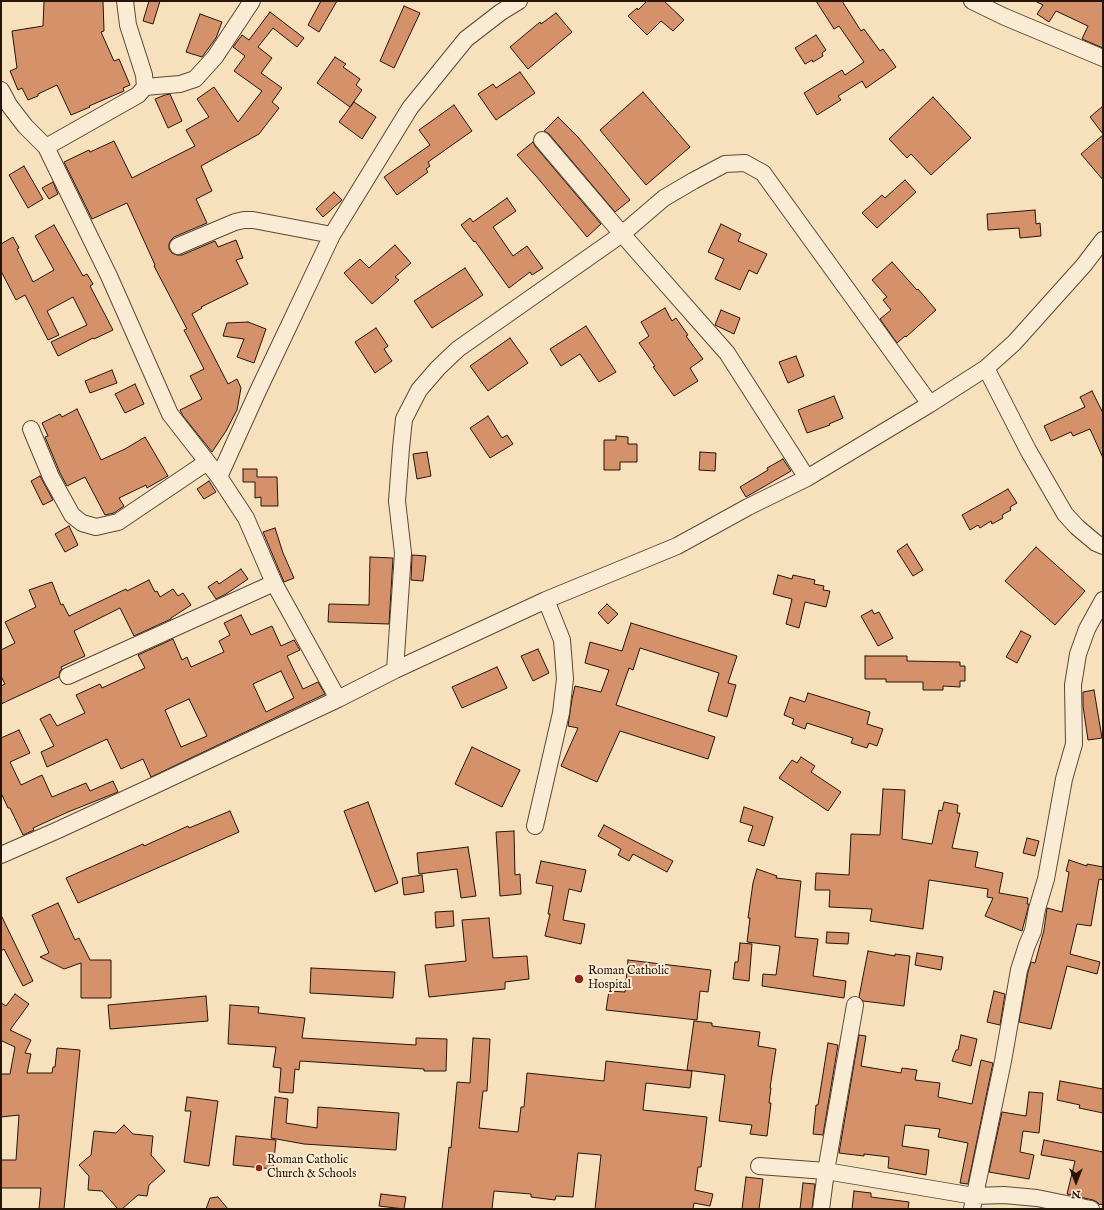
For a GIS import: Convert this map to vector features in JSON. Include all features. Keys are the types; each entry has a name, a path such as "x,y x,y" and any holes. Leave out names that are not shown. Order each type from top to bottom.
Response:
{"street":[{"path":"125,1 128,25 144,75 145,87"},
{"path":"46,147 138,95 145,87 180,84 195,79 215,57 252,1"},
{"path":"219,477 332,235 410,108 466,39 501,12 519,1"},
{"path":"972,1 1005,17 1103,58"},
{"path":"1,90 8,105 46,147 109,276 170,414 219,477 246,518 274,584 338,699"},
{"path":"542,140 622,234 727,353 807,478"},
{"path":"395,670 403,553 397,501 404,419 419,390 438,368 458,349 622,234 664,198 725,164 745,163 763,173 930,404"},
{"path":"178,246 235,222 244,220 254,220 332,235"},
{"path":"1,855 58,830 338,699 395,670 546,600 677,546 748,507 807,478 930,404 986,368 1014,343 1084,265 1103,240"},
{"path":"986,368 1028,450 1064,514 1077,527 1103,546"},
{"path":"31,429 51,477 72,515 82,523 96,527 118,522 207,462"},
{"path":"68,676 274,584"},
{"path":"535,826 561,713 565,679 562,640 546,600"},
{"path":"973,1202 1003,1061 1019,970 1033,931 1037,909 1046,878 1064,779 1074,744 1073,685 1078,654 1087,629 1103,600"},
{"path":"821,1209 826,1171 855,1005"},
{"path":"759,1166 826,1171 973,1202 1004,1195 1037,1198 1091,1209"}],"building":[{"path":"44,1 103,1 104,31 101,32 114,61 119,59 130,85 123,88 124,91 71,115 57,85 28,100 22,88 18,90 10,71 17,68 12,31 43,26"},
{"path":"149,1 160,1 153,24 143,21"},
{"path":"321,1 337,1 319,32 308,25"},
{"path":"647,1 664,1 684,20 673,31 661,21 647,35 628,16 637,8 638,10"},
{"path":"816,1 842,1 861,31 864,29 880,51 883,49 896,67 866,88 862,81 838,96 841,100 817,115 804,93 842,70 845,75 864,62 839,26 834,29"},
{"path":"1035,1 1103,1 1103,48 1082,39 1088,26 1056,11 1049,22 1037,14 1043,5"},
{"path":"404,6 420,13 394,68 380,61"},
{"path":"270,12 304,38 297,47 273,28 258,47 272,58 261,73 282,88 272,102 279,108 259,134 201,166 212,191 196,199 207,223 174,237 169,244 169,249 172,253 182,255 215,241 218,247 236,240 243,258 236,260 248,284 201,307 202,308 192,314 228,384 237,379 241,388 237,410 226,431 212,452 183,416 180,410 202,399 190,376 204,369 184,330 187,329 154,266 155,265 127,203 92,219 64,162 89,150 90,152 114,141 132,178 195,146 186,130 209,117 197,99 214,87 238,122 262,91 234,71 245,56 233,47 242,35 249,40"},
{"path":"556,13 572,32 528,69 510,47 540,22 541,24"},
{"path":"200,14 222,22 216,38 202,57 186,52"},
{"path":"816,35 826,50 822,53 823,56 813,62 812,60 805,64 795,48"},
{"path":"335,57 346,64 343,67 360,79 356,85 362,90 350,107 317,83"},
{"path":"520,72 535,93 496,120 478,94 493,84 496,88"},
{"path":"643,92 690,147 646,185 600,130"},
{"path":"170,94 182,121 168,128 155,99"},
{"path":"933,97 971,138 931,175 911,154 907,158 889,139"},
{"path":"354,102 376,117 362,139 339,122"},
{"path":"454,105 472,131 428,162 430,166 426,169 428,172 397,195 384,177 430,145 419,130"},
{"path":"1103,106 1103,134 1090,117"},
{"path":"558,117 578,137 630,200 615,212 549,134 544,131"},
{"path":"1103,135 1103,180 1081,154"},
{"path":"533,142 601,224 587,237 517,155"},
{"path":"24,166 43,199 28,208 9,175"},
{"path":"905,180 916,192 877,228 862,213 882,195 885,198"},
{"path":"53,182 58,194 49,199 42,188"},
{"path":"334,192 342,200 323,217 316,209"},
{"path":"507,198 516,211 493,227 513,256 527,246 543,268 532,275 530,272 509,288 475,241 474,242 461,225 470,218 473,222"},
{"path":"1035,210 1036,224 1040,223 1041,236 1020,238 1019,228 988,230 987,214"},
{"path":"721,224 741,234 738,241 767,254 757,274 749,270 740,290 715,279 724,259 708,252"},
{"path":"54,225 83,276 87,274 93,284 90,286 113,330 94,339 93,338 58,356 51,342 87,325 73,297 47,311 59,335 48,340 25,295 16,300 1,271 1,244 13,237 19,248 17,249 33,282 54,270 35,236"},
{"path":"395,245 411,263 395,277 399,280 372,304 344,273 360,259 369,268"},
{"path":"892,262 936,310 906,337 905,336 897,343 880,319 891,310 883,300 887,297 872,280"},
{"path":"465,268 483,295 432,328 414,301"},
{"path":"665,308 672,321 676,318 688,335 686,336 703,359 690,368 698,381 674,396 653,367 655,366 639,343 649,336 641,322"},
{"path":"721,310 740,318 734,334 715,325"},
{"path":"248,322 266,329 254,363 237,357 244,339 223,336 227,323"},
{"path":"586,326 616,372 599,382 580,354 561,366 550,349"},
{"path":"376,328 388,346 384,349 392,361 375,373 355,342"},
{"path":"510,338 528,363 488,391 470,366"},
{"path":"796,356 804,376 788,383 779,362"},
{"path":"112,370 117,383 90,393 85,381"},
{"path":"135,384 144,404 125,413 115,394"},
{"path":"1092,391 1103,413 1103,458 1090,429 1073,436 1071,432 1051,441 1044,426 1085,407 1080,397"},
{"path":"834,396 843,418 829,424 830,425 807,433 798,410"},
{"path":"77,409 101,460 125,449 145,437 168,476 147,488 146,485 119,498 124,506 114,513 105,515 85,477 67,486 45,437 48,436 42,423 60,414 62,417"},
{"path":"488,416 502,438 507,435 513,444 490,458 470,428"},
{"path":"616,436 628,437 628,444 637,444 637,462 620,462 620,470 604,470 604,440 616,440"},
{"path":"427,452 431,476 417,479 413,454"},
{"path":"700,452 716,453 715,471 699,470"},
{"path":"783,459 791,471 746,497 740,487"},
{"path":"243,469 257,469 257,477 277,477 278,506 261,506 261,497 255,498 255,482 243,482"},
{"path":"40,476 53,500 43,505 31,481"},
{"path":"209,481 216,492 204,499 197,489"},
{"path":"1008,489 1017,503 1010,507 1011,510 1002,515 1003,518 992,524 991,521 980,528 978,525 970,530 962,515"},
{"path":"69,526 78,545 65,552 55,534"},
{"path":"275,528 283,553 294,578 284,582 263,532"},
{"path":"907,544 923,570 913,576 897,551"},
{"path":"1036,547 1085,591 1055,625 1005,581"},
{"path":"412,555 426,556 423,581 411,580"},
{"path":"370,557 393,558 389,624 328,622 329,604 369,605"},
{"path":"241,569 248,579 216,599 208,587 217,581 219,584"},
{"path":"778,575 792,579 793,575 815,580 814,584 824,586 823,590 830,591 826,607 805,602 799,628 786,624 792,599 773,594"},
{"path":"149,580 155,592 157,591 160,597 173,589 178,596 183,593 191,605 171,619 134,636 120,608 74,631 85,656 61,667 62,669 59,677 1,704 1,686 5,684 1,676 1,650 15,643 5,622 36,607 29,590 52,582 61,605 63,604 69,616 126,589 127,591"},
{"path":"607,604 618,614 608,624 598,613"},
{"path":"872,610 874,614 879,612 893,638 878,646 861,616"},
{"path":"241,615 251,635 272,626 281,646 294,640 300,650 287,656 303,689 318,682 325,694 151,777 143,759 121,769 107,739 47,767 41,752 54,746 40,719 50,714 57,726 85,713 76,695 100,684 102,688 145,668 138,655 173,639 182,660 187,657 191,667 224,652 219,641 230,635 224,623","holes":["281,671 294,698 266,712 253,684","189,699 207,736 181,747 165,710"]},
{"path":"631,623 737,656 728,683 736,685 727,717 708,711 719,673 640,648 633,670 629,668 616,705 715,737 708,759 620,731 597,782 561,766 578,728 568,726 572,699 575,686 601,692 609,670 585,663 590,642 622,651"},
{"path":"1021,631 1031,636 1017,663 1006,657"},
{"path":"538,649 549,673 533,681 521,656"},
{"path":"865,656 907,656 907,661 960,662 960,666 965,666 965,681 960,681 960,687 943,686 943,690 923,690 923,682 886,682 886,679 865,679"},
{"path":"497,667 507,688 462,708 452,687"},
{"path":"1094,690 1102,738 1088,740 1083,706 1083,692"},
{"path":"808,693 870,712 867,724 883,729 877,746 869,743 867,748 851,743 853,738 807,723 805,729 792,724 794,719 784,715 790,697 805,702"},
{"path":"19,730 30,753 10,762 21,785 42,775 52,797 86,783 90,791 113,781 118,792 68,812 33,828 34,830 23,835 1,793 1,738"},
{"path":"472,747 520,770 502,807 455,784"},
{"path":"801,757 815,766 811,772 841,792 828,811 779,778 792,760 797,763"},
{"path":"883,789 905,790 902,839 932,844 939,810 942,811 944,802 958,805 957,813 960,813 952,848 978,852 975,867 1003,873 999,893 1028,898 1027,904 1029,904 1022,931 985,916 993,898 987,897 988,889 929,880 923,929 870,921 872,909 829,907 830,890 815,890 816,873 849,875 851,834 880,835"},
{"path":"368,802 398,883 375,892 344,811"},
{"path":"744,807 773,817 764,846 748,841 753,826 740,822"},
{"path":"230,811 239,832 78,903 66,878 143,844 144,846 188,826 189,828"},
{"path":"604,825 673,861 667,872 633,854 629,861 618,855 621,849 598,836"},
{"path":"514,831 515,875 520,874 521,894 500,896 496,832"},
{"path":"1027,838 1039,841 1035,856 1023,853"},
{"path":"468,847 476,896 461,898 457,869 419,874 417,853"},
{"path":"1069,860 1087,866 1087,864 1103,867 1103,880 1099,879 1091,926 1077,924 1070,954 1100,962 1097,974 1067,966 1051,1029 1019,1022 1028,972 1031,962 1035,963 1044,930 1047,908 1062,912 1069,872 1066,871"},
{"path":"541,861 586,870 581,892 569,889 563,920 585,924 581,944 545,936 550,914 548,914 553,886 536,883"},
{"path":"757,869 777,876 776,878 801,881 795,937 818,939 813,976 846,981 844,998 762,986 763,974 776,975 780,946 747,942 750,918 748,918 753,883"},
{"path":"422,875 424,892 404,895 402,878"},
{"path":"58,903 75,940 79,938 90,960 111,960 111,998 81,998 81,963 64,969 40,957 49,953 32,915"},
{"path":"453,911 454,926 436,928 435,912"},
{"path":"1,915 33,981 23,986 4,949 1,951"},
{"path":"489,918 493,958 527,956 529,979 505,982 505,989 429,997 425,965 466,961 462,920"},
{"path":"827,932 849,933 848,944 826,943"},
{"path":"740,943 752,944 749,981 733,979 735,962 738,962"},
{"path":"868,951 895,956 895,954 910,956 904,1006 863,1001 859,997"},
{"path":"917,953 943,957 941,970 915,965"},
{"path":"628,960 711,970 708,992 700,991 697,1020 606,1010 609,991 625,992"},
{"path":"311,968 395,972 393,998 310,993"},
{"path":"994,991 1005,994 1000,1025 987,1022"},
{"path":"15,994 29,1004 10,1030 31,1040 25,1053 31,1054 27,1073 52,1073 53,1067 55,1067 57,1048 80,1050 64,1209 39,1209 41,1188 1,1188 1,1160 16,1160 19,1115 1,1117 1,1074 10,1074 15,1047 2,1041 1,1043 1,1003 6,1006"},
{"path":"206,996 208,1021 110,1029 108,1005"},
{"path":"230,1005 259,1007 258,1013 305,1018 302,1038 416,1045 416,1038 447,1039 446,1071 424,1071 424,1069 300,1061 299,1070 295,1069 293,1093 279,1092 281,1068 273,1067 276,1047 228,1044"},
{"path":"694,1021 712,1023 712,1026 760,1032 758,1046 776,1049 770,1088 769,1103 771,1103 767,1136 750,1134 752,1125 719,1121 725,1075 687,1070"},
{"path":"859,1035 866,1036 861,1066 901,1073 902,1068 917,1070 915,1080 940,1083 938,1097 972,1104 981,1060 993,1063 968,1184 960,1183 968,1143 938,1137 940,1129 905,1125 902,1146 929,1150 926,1175 888,1168 889,1157 839,1153"},
{"path":"961,1035 977,1039 971,1066 952,1061 956,1050 958,1050"},
{"path":"473,1038 490,1039 487,1091 483,1091 479,1128 518,1132 521,1107 524,1107 527,1073 604,1081 606,1061 692,1071 690,1088 646,1083 643,1110 707,1117 701,1167 698,1167 695,1190 713,1194 710,1206 694,1203 693,1209 595,1209 601,1155 578,1153 573,1197 556,1196 555,1200 531,1197 531,1194 494,1191 492,1209 442,1209 449,1147 451,1148 457,1082 470,1083"},
{"path":"828,1043 838,1045 823,1135 813,1134 816,1105 818,1105"},
{"path":"1060,1081 1103,1089 1103,1113 1079,1108 1080,1105 1057,1100"},
{"path":"1029,1092 1043,1093 1039,1133 1023,1131 1020,1152 1034,1155 1029,1179 989,1172 1002,1112 1026,1116"},
{"path":"187,1097 218,1101 209,1166 184,1162 191,1111 185,1111"},
{"path":"275,1097 288,1099 286,1123 317,1128 318,1107 399,1113 396,1150 304,1144 271,1138"},
{"path":"124,1125 133,1134 153,1136 151,1155 165,1171 149,1185 147,1196 138,1195 122,1209 118,1209 102,1191 88,1190 89,1176 79,1165 91,1155 94,1131 116,1133"},
{"path":"236,1136 276,1140 273,1169 233,1165"},
{"path":"1044,1140 1103,1152 1103,1205 1100,1205 1093,1200 1067,1194 1075,1161 1041,1155"},
{"path":"746,1177 763,1179 759,1209 742,1209"},
{"path":"803,1183 815,1184 812,1209 800,1209"},
{"path":"854,1191 871,1193 871,1197 909,1202 908,1209 852,1209"},
{"path":"381,1194 406,1197 404,1209 379,1206"},
{"path":"218,1197 228,1209 206,1209 210,1198"}],"place":[{"name":"Roman Catholic Hospital","path":"579,979"},
{"name":"Roman Catholic Church & Schools","path":"259,1168"}]}
